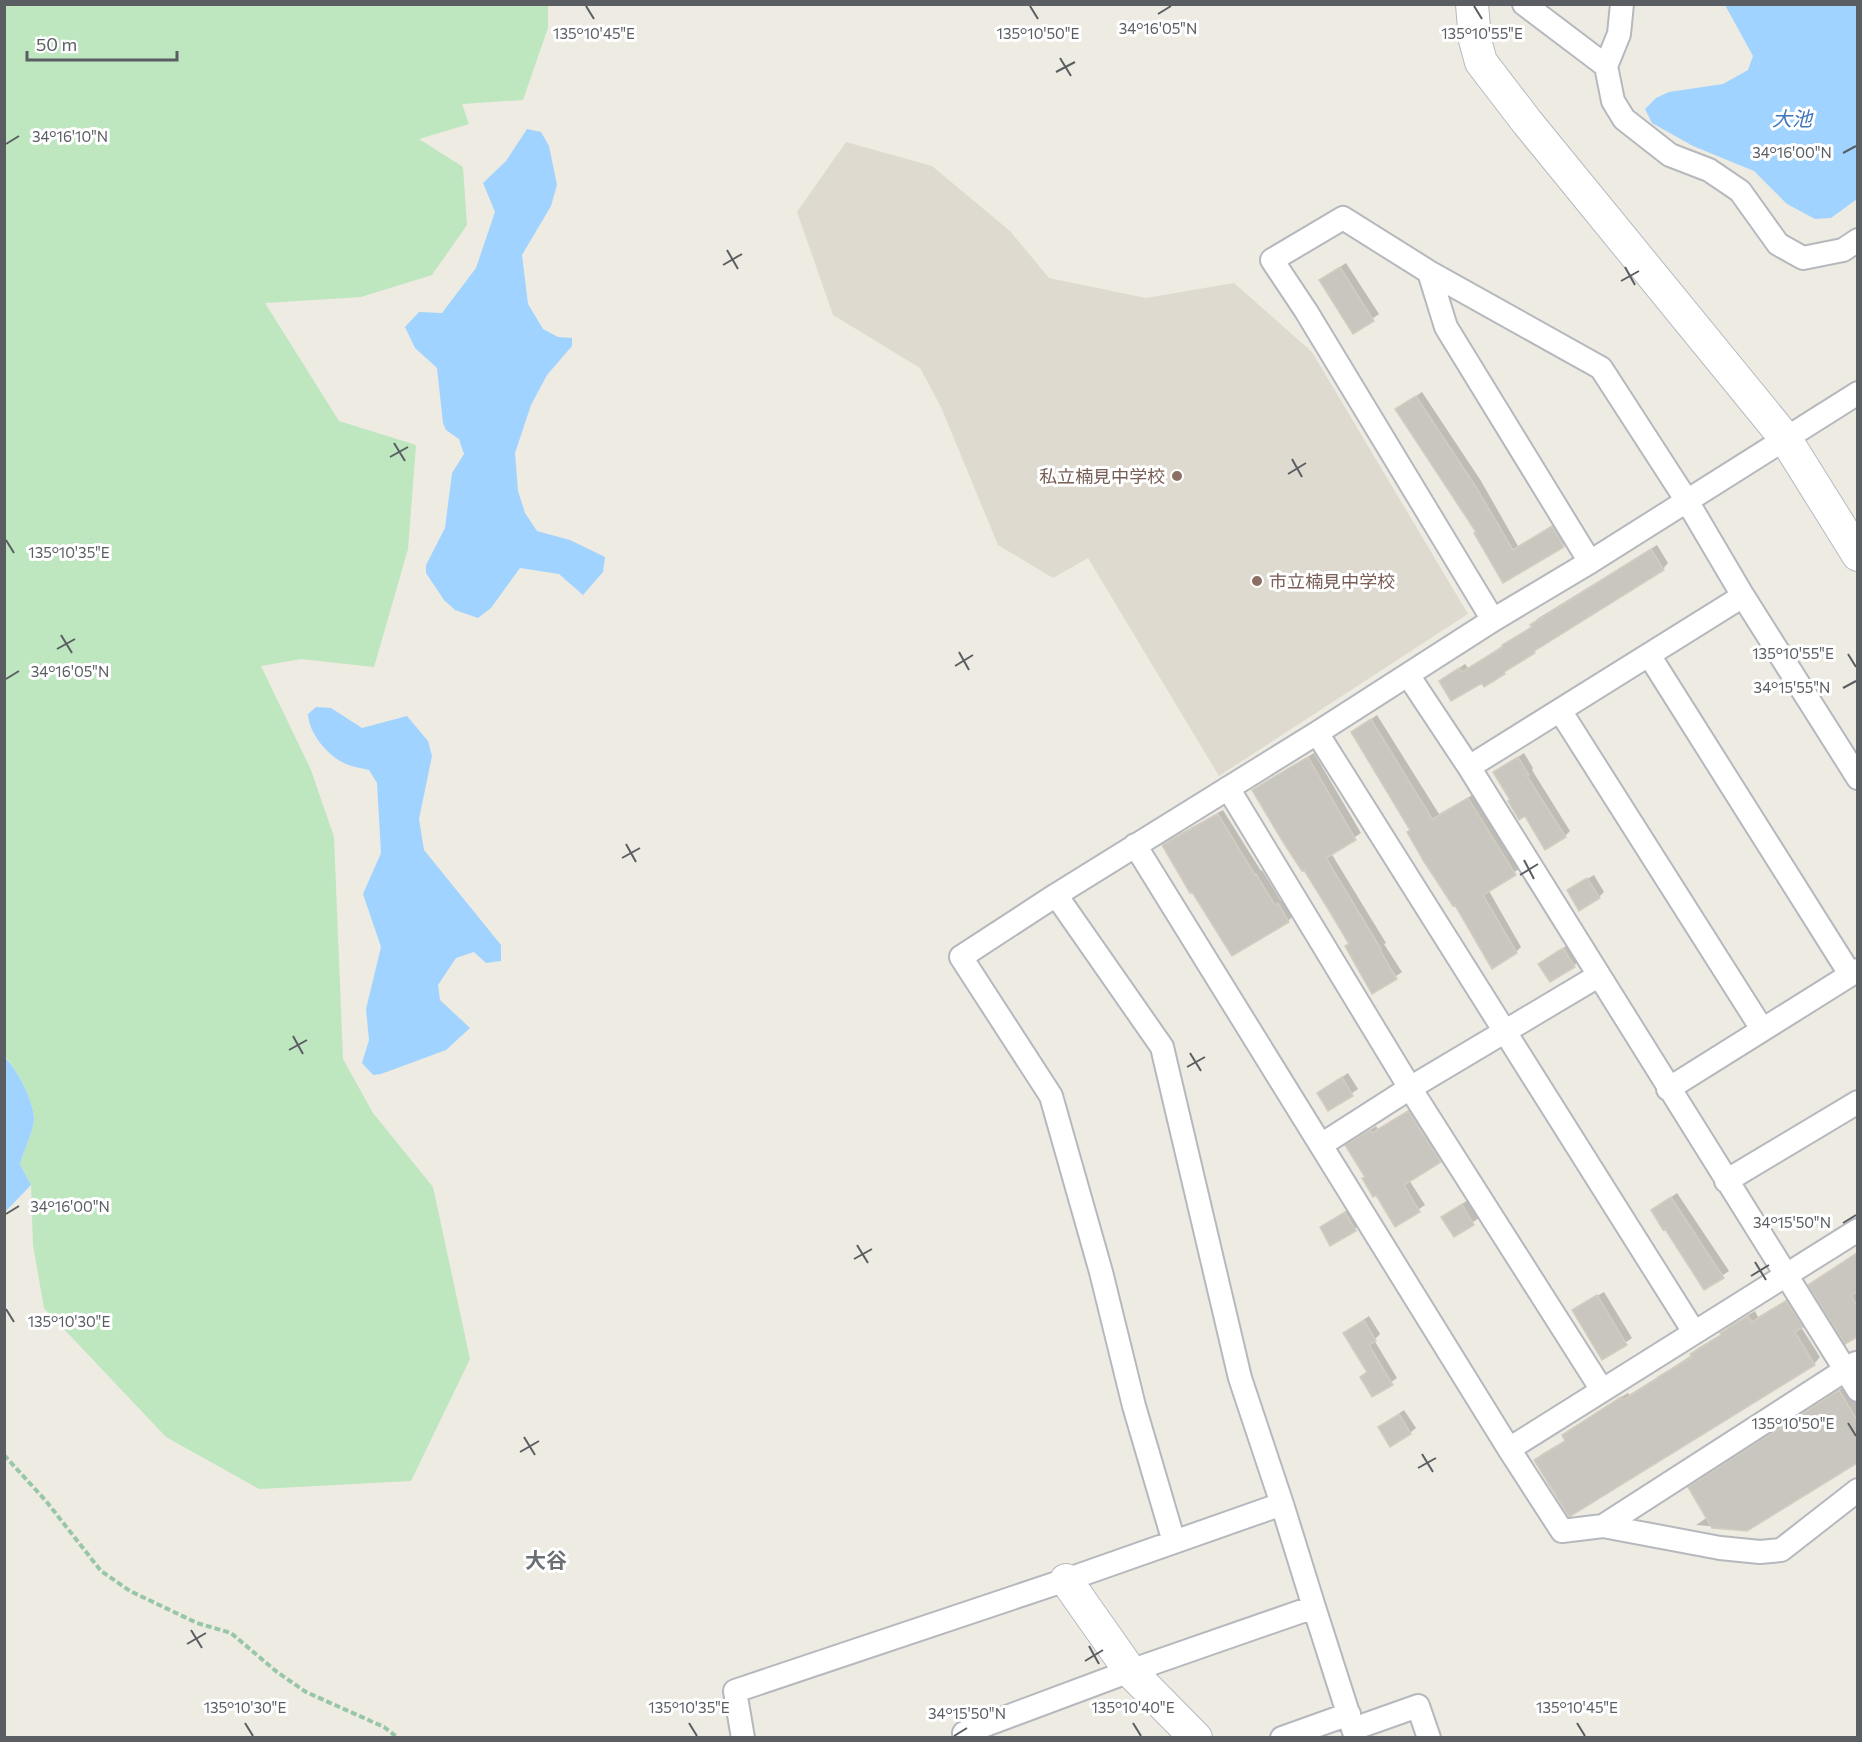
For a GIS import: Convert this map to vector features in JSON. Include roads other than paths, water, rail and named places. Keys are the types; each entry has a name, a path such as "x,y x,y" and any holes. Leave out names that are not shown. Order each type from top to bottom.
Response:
{"street":[{"path":"1472,4 1475,40 1481,62 1527,122 1785,438 1857,555"},
{"path":"1524,4 1606,66"},
{"path":"1622,4 1619,34 1606,66 1613,101 1624,119 1670,155 1709,170 1740,191 1778,244 1803,258 1843,250 1857,240"},
{"path":"1492,620 1306,311 1272,260 1343,218 1429,272 1601,368 1687,501 1743,596 1857,778"},
{"path":"1429,272 1446,327 1590,562"},
{"path":"1174,1542 1134,1406 1101,1272 1051,1096 961,957 1492,620 1590,562 1857,393"},
{"path":"1469,767 1561,712 1743,596"},
{"path":"1649,655 1854,972 1668,1089"},
{"path":"1408,675 1469,767 1785,1276 1851,1366 1857,1390"},
{"path":"1561,712 1762,1029"},
{"path":"1317,733 1694,1332"},
{"path":"1228,788 1410,1088 1602,1390"},
{"path":"1135,845 1562,1531 1603,1526 1720,1548 1760,1552 1781,1550 1857,1490"},
{"path":"1056,895 1162,1047 1240,1378 1353,1727"},
{"path":"1321,1145 1410,1088 1598,976"},
{"path":"1726,1181 1857,1102"},
{"path":"1509,1449 1857,1230"},
{"path":"1603,1526 1851,1366"},
{"path":"743,1737 735,1691 1066,1580 1282,1504"},
{"path":"1066,1580 1130,1671 1196,1737"},
{"path":"966,1737 964,1733 1130,1671 1314,1607"},
{"path":"1282,1737 1353,1727 1418,1706 1429,1737"}],"water":[{"name":"大池","path":"1725,5 1857,5 1857,199 1831,218 1815,219 1787,204 1754,171 1693,146 1652,123 1645,109 1656,98 1669,92 1723,84 1748,70 1753,56"},
{"path":"527,129 541,132 549,146 557,185 551,206 522,255 528,304 543,329 558,337 572,338 572,346 547,375 531,405 515,453 518,491 525,513 537,531 570,540 605,557 603,572 583,595 559,574 520,568 491,608 478,618 455,610 444,600 426,573 426,565 445,528 452,473 464,454 459,439 446,430 443,423 437,368 415,348 405,327 419,312 442,313 476,268 495,212 483,183 506,161"},
{"path":"316,707 331,708 362,728 407,716 428,741 432,756 419,819 424,850 501,945 501,961 486,963 474,952 456,958 438,985 440,1000 470,1028 446,1050 381,1074 373,1075 362,1063 369,1040 366,1009 381,947 363,894 381,853 377,783 369,770 339,760 321,744 309,722 308,714"},
{"path":"4,1057 24,1086 34,1119 20,1164 31,1185 5,1212"}],"place":[{"name":"私立楠見中学校","path":"1177,476"},
{"name":"市立楠見中学校","path":"1257,581"}],"district":[{"name":"大谷","path":"546,1559"}]}
